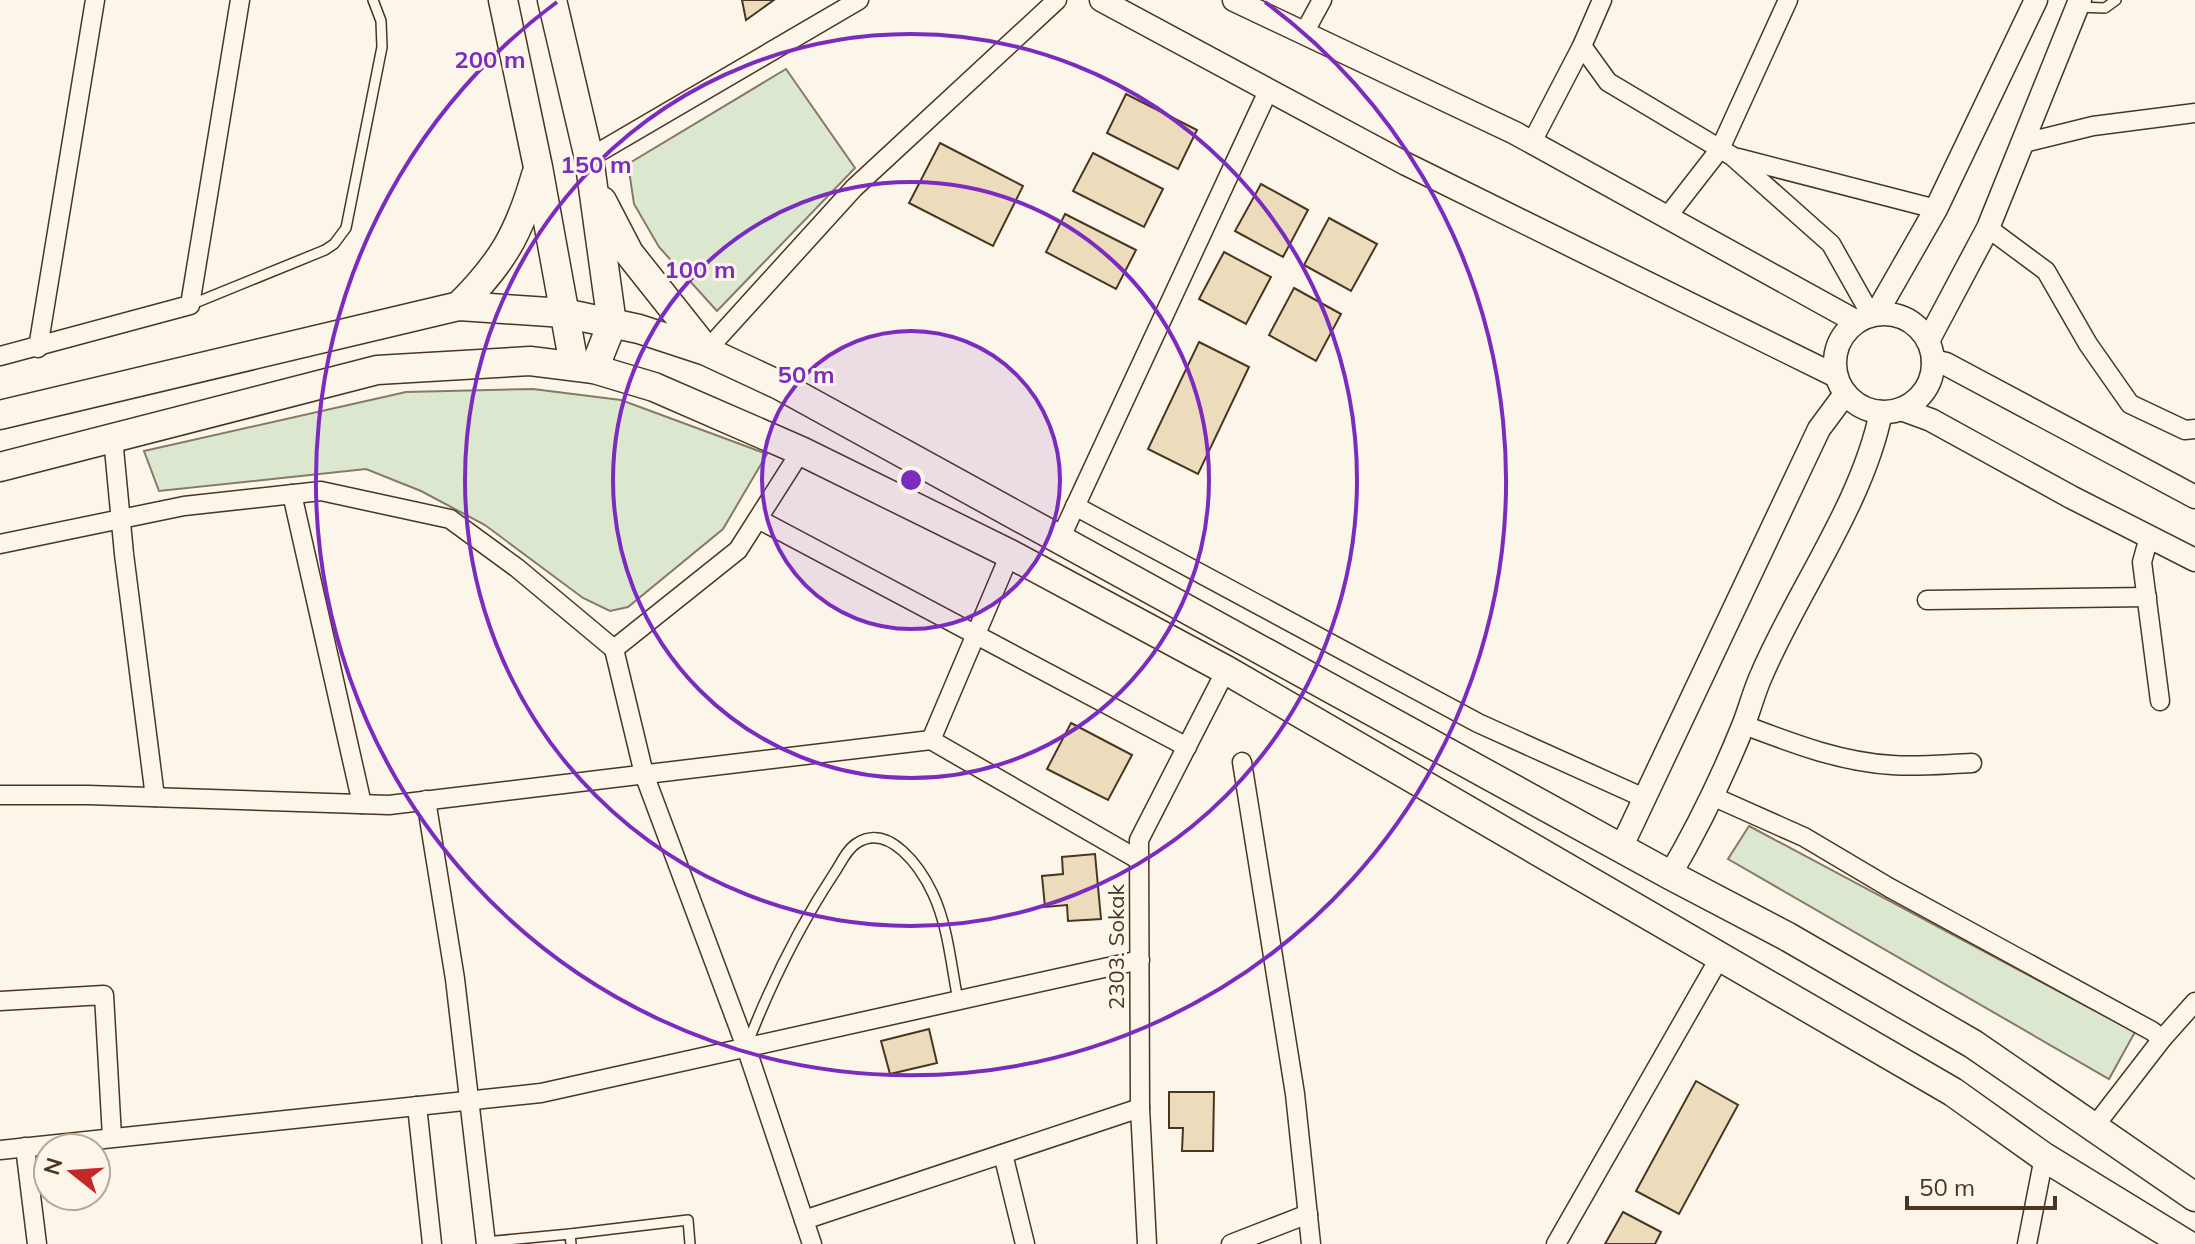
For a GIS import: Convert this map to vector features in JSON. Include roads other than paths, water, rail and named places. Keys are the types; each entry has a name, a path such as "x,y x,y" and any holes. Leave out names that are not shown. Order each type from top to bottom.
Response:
{"main road":[{"path":"503,0 538,167 564,313 584,367"},
{"path":"552,0 591,170 612,324 584,367"},
{"path":"459,306 503,256 524,216 538,167"},
{"path":"591,170 629,253 706,351"},
{"path":"0,415 459,306 564,313 639,329 706,351 779,385 1788,937 1973,1044 2195,1197"},
{"path":"0,467 377,370 530,361 584,367 654,387 801,451 1010,554 1226,670 1953,1092 2044,1157 2183,1243"}],"street":[{"path":"38,348 95,0"},
{"path":"0,356 190,305 240,0"},
{"path":"591,170 859,0"},
{"path":"706,351 854,188 1057,0"},
{"path":"1101,0 1406,164 1841,385 1861,407 1931,420 2071,497 2195,560"},
{"path":"1234,0 1532,142 1667,217 1868,317 1896,315 1915,324 1931,351 1946,364 2195,497"},
{"path":"1304,33 1322,0"},
{"path":"1532,142 1582,46 1602,0"},
{"path":"1667,217 1726,152 1788,0"},
{"path":"1621,848 1841,385 1835,356 1843,336 1868,317 1936,209 2036,0"},
{"path":"1670,875 1712,796 1744,725 1762,674 1891,411 1918,398 1930,381 1931,351 1988,228 2079,4"},
{"path":"1582,46 1608,82 1726,152 1831,244 1868,317"},
{"path":"1060,539 1269,89"},
{"path":"2024,143 2093,126 2195,113"},
{"path":"1726,152 1936,209"},
{"path":"1988,228 2046,271 2088,344 2130,404 2185,430 2195,429"},
{"path":"113,438 155,797"},
{"path":"614,649 738,550 801,451"},
{"path":"0,544 184,506 321,491 450,519 517,568 614,649 644,774 746,1047 812,1244"},
{"path":"292,494 362,804"},
{"path":"1075,506 1478,723 1644,798"},
{"path":"758,519 1187,747"},
{"path":"2149,537 2142,562 2160,701"},
{"path":"931,740 1010,554"},
{"path":"1927,600 2147,597"},
{"name":"2303. Sokak","path":"1147,1244 1140,1108 1139,840 1226,670"},
{"path":"1744,725 1816,751 1868,763 1895,766 1972,763"},
{"path":"0,795 389,805 931,740 1139,860"},
{"path":"1242,762 1295,1094 1311,1244"},
{"path":"1712,796 1804,837 2162,1039"},
{"path":"426,800 455,979 486,1243"},
{"path":"1556,1244 1720,957"},
{"path":"112,1137 541,1093 1140,960"},
{"path":"0,1001 104,995 112,1132"},
{"path":"2094,1127 2162,1039 2195,1002"},
{"path":"417,1106 432,1244"},
{"path":"804,1220 1140,1108"},
{"path":"0,1150 32,1146"},
{"path":"25,1147 37,1244"},
{"path":"1003,1154 1025,1244"},
{"path":"2027,1244 2044,1157"},
{"path":"1231,1244 1308,1214"}],"lane":[{"path":"190,305 325,250 346,228 382,47 381,21 373,0"},
{"path":"2079,4 2105,8 2116,0"},
{"path":"746,1047 775,975 821,893 851,848 866,839 885,839 893,843 907,855 927,881 939,909 958,1000"},
{"path":"486,1243 571,1239 688,1220 690,1244"}]}
